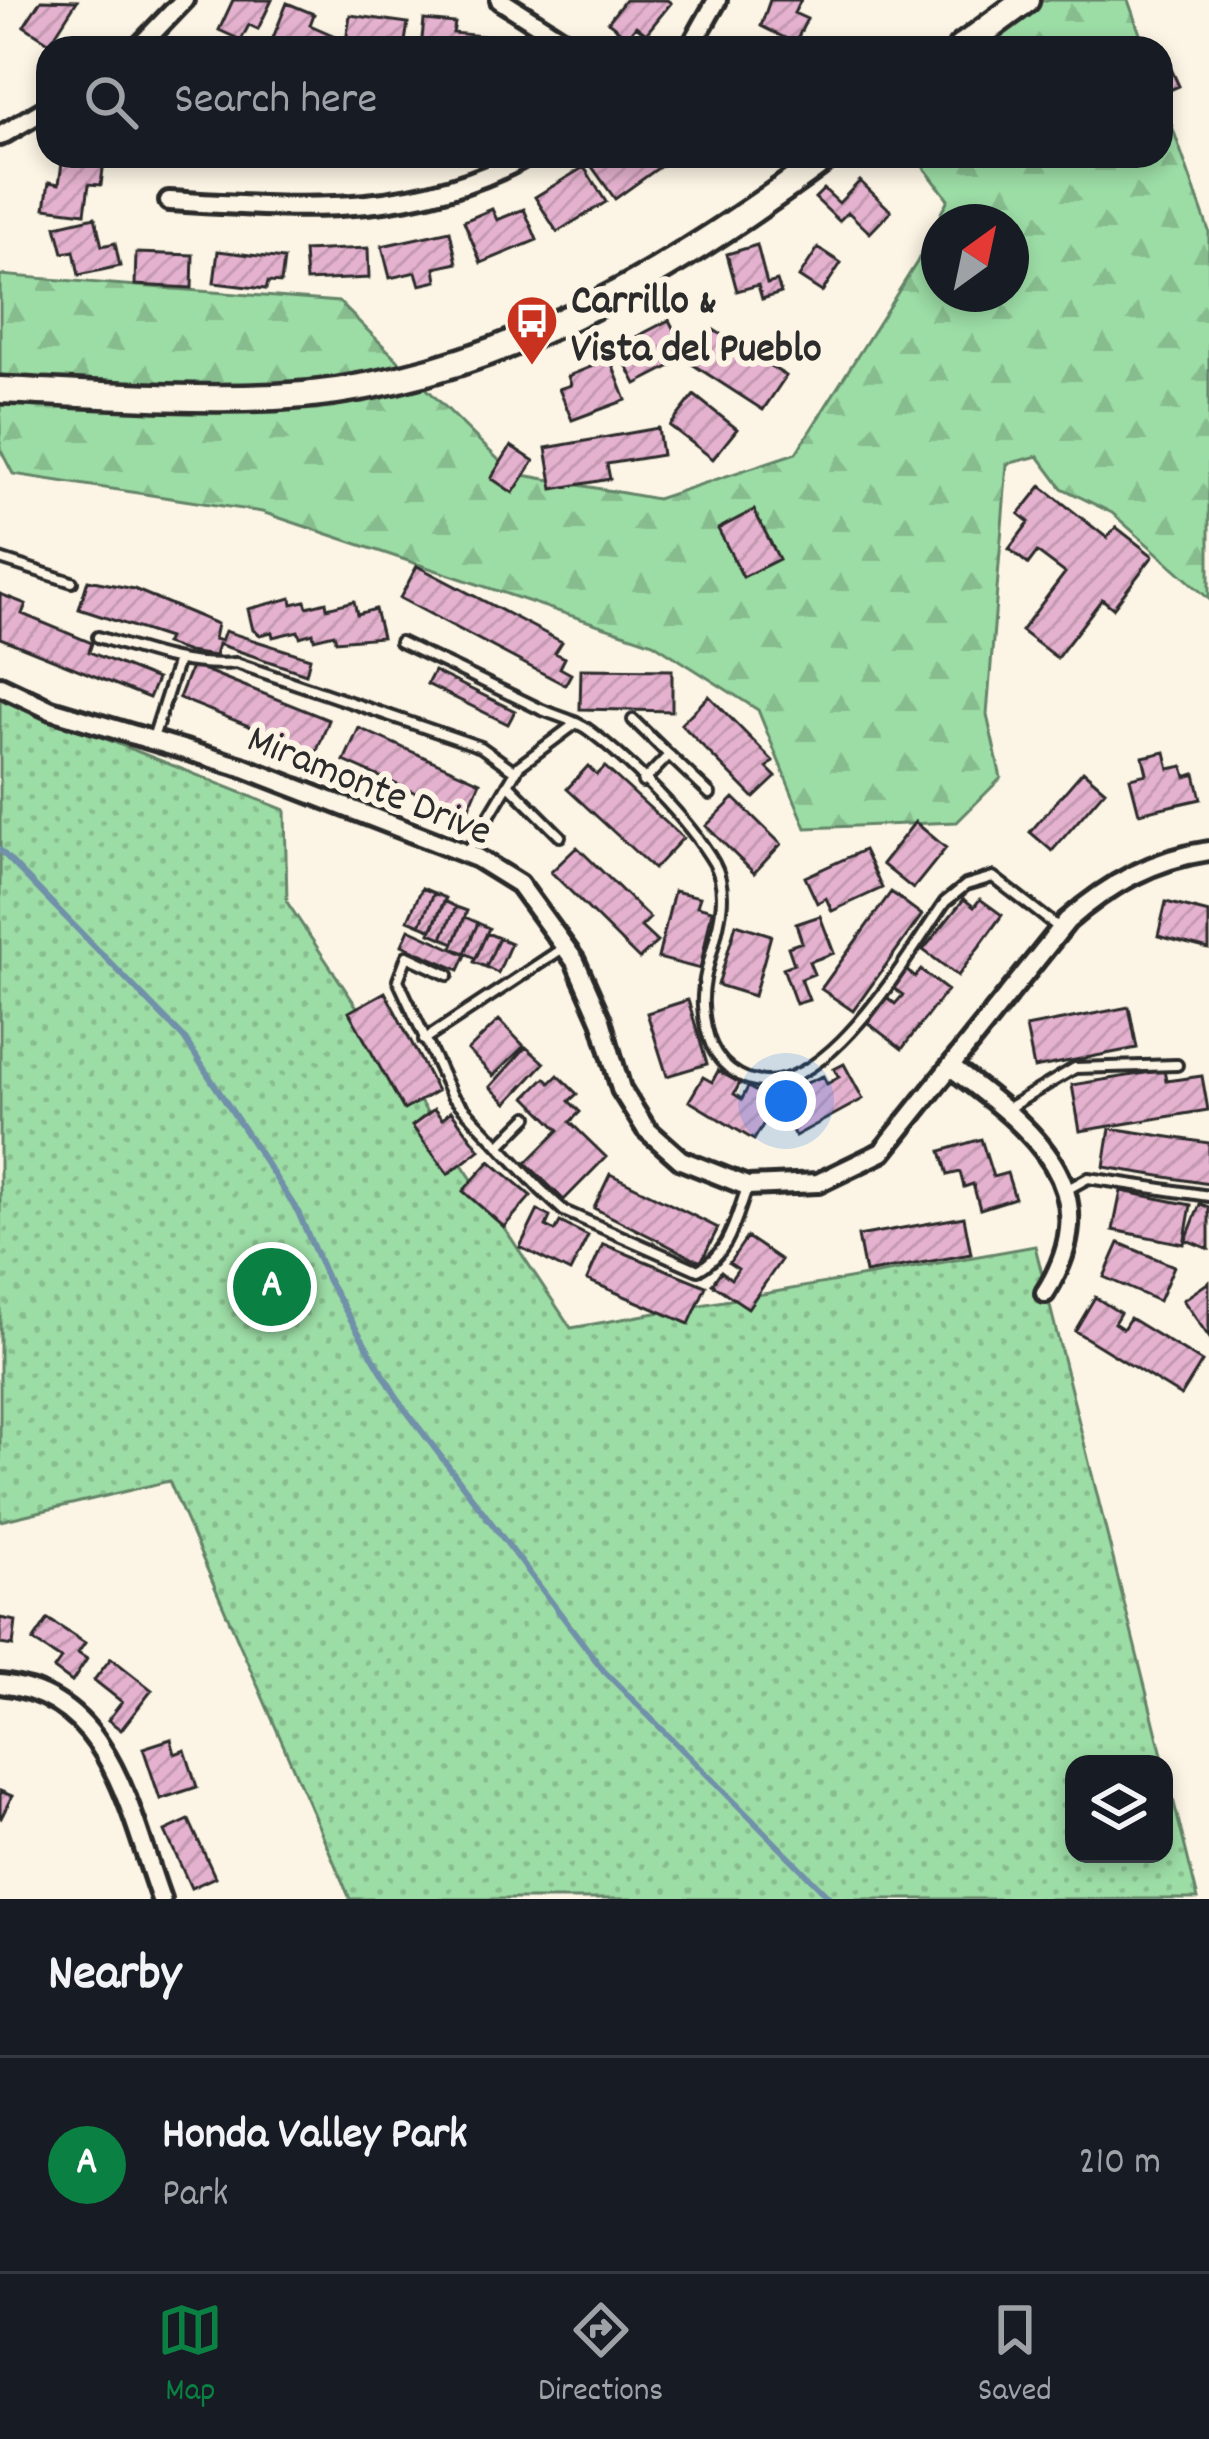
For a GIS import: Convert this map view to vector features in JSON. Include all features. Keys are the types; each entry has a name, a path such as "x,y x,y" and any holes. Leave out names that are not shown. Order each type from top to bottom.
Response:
{"main road":[{"path":"978,36 1026,0"},
{"path":"0,390 276,397 432,370 493,352 611,298 810,168"}],"street":[{"path":"150,36 184,0"},
{"path":"500,0 556,36"},
{"path":"697,36 718,0"},
{"path":"0,136 36,115"},
{"path":"169,201 370,207 441,193 499,168"},
{"name":"Miramonte Drive","path":"0,686 51,710 242,767 466,854 519,884 592,994 612,1066 632,1110 681,1160 747,1186 795,1188 862,1165 907,1127 1060,929 1094,898 1131,876 1209,851"},
{"path":"952,1068 1007,1109 1046,1152 1066,1190 1070,1238 1045,1293"},
{"path":"0,1684 58,1700 90,1727 108,1756 161,1899"}],"lane":[{"path":"0,560 72,582"},
{"path":"98,637 178,660 236,663 481,747 516,772"},
{"path":"400,642 576,723 695,833 718,869 721,904 703,1001 710,1046 727,1068 752,1082 781,1081 816,1066 839,1046 945,902 966,885 993,877 1060,929"},
{"path":"152,740 178,660"},
{"path":"633,720 710,794"},
{"path":"466,854 516,772 576,723"},
{"path":"643,782 669,755"},
{"path":"508,784 560,836"},
{"path":"424,1040 565,947"},
{"path":"448,975 406,956 398,980 452,1096 564,1211 698,1270 717,1260 726,1245 747,1186"},
{"path":"1007,1109 1075,1067 1177,1064"},
{"path":"499,1146 527,1118"},
{"path":"1066,1190 1088,1178 1209,1196"}],"green space":[{"path":"1028,0 1128,0 1141,36 980,36"},
{"path":"1173,129 1209,231 1209,599 1112,513 1062,488 1038,456 1007,464 987,715 1001,778 957,822 806,828 758,710 653,643 262,512 13,474 0,449 0,275 339,302 512,473 657,499 796,453 921,254 921,312 1029,312 1029,204 946,204 948,199 924,168 1173,168"},
{"path":"0,697 285,810 287,902 571,1328 1035,1246 1162,1755 1065,1755 1065,1863 1173,1863 1173,1799 1198,1899 350,1899 169,1481 0,1521"}],"building":[{"path":"41,0 77,1 54,36 39,36 24,26"},
{"path":"233,0 272,0 258,29 249,25 243,36 219,30"},
{"path":"625,0 671,3 646,34 636,26 626,36 608,22"},
{"path":"770,0 801,0 794,13 807,19 798,36 781,36 761,26"},
{"path":"287,3 314,14 310,25 335,36 274,36"},
{"path":"350,15 408,23 406,36 347,36"},
{"path":"424,20 455,23 453,33 483,36 422,36"},
{"path":"61,168 103,168 101,185 89,184 85,213 45,208 49,182 59,184"},
{"path":"585,168 606,202 557,232 535,197"},
{"path":"593,168 658,168 615,199"},
{"path":"860,181 891,211 870,233 848,212 839,221 815,198 824,189 839,203"},
{"path":"492,209 497,220 524,209 537,240 481,263 464,221"},
{"path":"95,217 102,246 115,243 120,266 79,275 74,251 63,253 56,226"},
{"path":"450,231 457,263 435,268 437,281 420,285 416,272 390,278 382,246"},
{"path":"757,245 767,284 777,281 781,293 762,299 758,285 737,291 727,254"},
{"path":"368,248 369,278 306,281 304,251"},
{"path":"818,248 841,263 822,292 799,277"},
{"path":"218,251 284,259 281,283 268,282 266,289 214,283"},
{"path":"136,253 193,255 192,288 135,285"},
{"path":"669,320 688,357 636,384 617,347"},
{"path":"714,330 786,376 763,410 692,364"},
{"path":"610,359 626,400 572,420 559,389 571,385 568,376"},
{"path":"694,395 737,429 713,459 670,426"},
{"path":"658,428 662,455 607,464 610,479 553,489 546,448"},
{"path":"511,446 534,461 513,493 491,478"},
{"path":"1041,486 1107,538 1116,527 1153,556 1113,608 1102,599 1057,658 1021,631 1065,573 1037,552 1028,564 1009,549 1029,522 1019,514"},
{"path":"754,510 779,559 743,577 718,529"},
{"path":"417,566 562,642 555,653 565,658 560,668 571,674 565,685 400,598"},
{"path":"88,580 134,589 217,624 214,639 221,641 225,631 310,658 306,674 218,644 215,656 188,652 165,644 168,638 79,609"},
{"path":"0,594 26,604 22,614 92,643 89,652 157,679 149,698 0,638"},
{"path":"291,598 292,604 305,601 307,607 326,602 327,608 354,601 357,614 375,609 382,637 336,641 334,634 314,639 313,633 300,637 298,631 273,637 272,632 260,635 253,630 248,609"},
{"path":"192,665 329,720 316,753 179,698"},
{"path":"581,669 672,670 672,711 580,709"},
{"path":"434,671 515,711 508,724 427,684"},
{"path":"709,696 773,761 767,768 776,777 754,798 681,724"},
{"path":"359,728 480,782 466,815 344,761"},
{"path":"1165,752 1169,769 1183,766 1186,777 1195,774 1201,799 1139,813 1130,778 1147,774 1143,757"},
{"path":"588,766 597,775 605,767 683,838 654,869 567,789"},
{"path":"1083,771 1105,790 1052,851 1030,832"},
{"path":"734,798 781,844 754,873 706,826"},
{"path":"915,822 946,848 913,889 882,864"},
{"path":"577,847 650,918 641,927 657,942 639,959 551,872"},
{"path":"864,850 882,888 832,911 826,898 817,903 805,877"},
{"path":"422,888 434,893 420,925 408,920"},
{"path":"674,891 700,897 697,906 712,910 700,969 658,958"},
{"path":"891,892 922,915 853,1011 821,989"},
{"path":"434,893 446,898 432,930 420,925"},
{"path":"964,899 974,907 980,899 1002,915 958,976 923,950"},
{"path":"444,901 456,907 442,938 430,933"},
{"path":"1166,902 1209,913 1209,949 1158,936"},
{"path":"456,907 467,911 454,943 442,938"},
{"path":"820,916 834,953 809,962 814,974 801,979 809,1000 796,1004 783,968 794,964 788,947 802,942 796,924"},
{"path":"465,917 478,923 465,953 452,948"},
{"path":"478,923 489,928 476,958 465,953"},
{"path":"736,924 771,935 754,996 718,985"},
{"path":"409,929 466,955 459,970 402,945"},
{"path":"487,933 499,938 486,967 474,962"},
{"path":"499,938 511,943 498,973 486,967"},
{"path":"906,970 915,977 921,970 947,990 902,1049 868,1023 887,997 895,1004 903,995 893,988"},
{"path":"385,992 437,1091 404,1110 349,1012"},
{"path":"688,1000 707,1064 667,1076 647,1013"},
{"path":"1129,1007 1137,1048 1034,1068 1026,1027"},
{"path":"499,1020 524,1046 493,1076 468,1050"},
{"path":"526,1047 544,1063 507,1103 490,1087"},
{"path":"844,1064 863,1099 795,1136 773,1097 823,1076 827,1084 839,1077 834,1069"},
{"path":"1164,1070 1166,1081 1202,1076 1208,1110 1080,1131 1072,1085"},
{"path":"718,1071 740,1083 734,1094 742,1099 748,1087 769,1099 763,1109 770,1113 754,1140 689,1101 703,1077 712,1082"},
{"path":"558,1075 577,1094 569,1101 580,1112 570,1122 606,1157 564,1200 526,1163 559,1130 526,1097 545,1078 550,1083"},
{"path":"434,1109 442,1119 451,1111 480,1150 448,1174 412,1126"},
{"path":"1110,1128 1209,1143 1209,1184 1104,1167"},
{"path":"981,1139 993,1177 1007,1173 1015,1198 980,1209 973,1184 964,1187 960,1172 948,1175 941,1151"},
{"path":"490,1161 531,1196 504,1227 463,1191"},
{"path":"610,1174 718,1228 701,1262 594,1208"},
{"path":"1121,1191 1191,1205 1184,1244 1113,1230"},
{"path":"1200,1204 1209,1207 1209,1249 1186,1240"},
{"path":"538,1210 550,1217 546,1226 555,1231 560,1222 588,1236 570,1272 520,1247"},
{"path":"964,1217 971,1254 865,1273 858,1236"},
{"path":"747,1237 781,1260 748,1308 712,1284 721,1271 731,1279 738,1269 729,1263"},
{"path":"1119,1243 1174,1266 1159,1301 1104,1277"},
{"path":"603,1244 706,1286 689,1324 587,1280"},
{"path":"1209,1282 1209,1337 1183,1300"},
{"path":"1095,1297 1120,1313 1114,1323 1123,1329 1130,1318 1202,1362 1181,1396 1075,1331"},
{"path":"0,1618 16,1621 13,1646 0,1644"},
{"path":"48,1619 85,1643 78,1653 87,1659 72,1682 54,1669 61,1659 33,1641"},
{"path":"111,1658 152,1690 121,1730 108,1720 122,1702 94,1680"},
{"path":"171,1739 175,1754 185,1750 197,1787 160,1799 143,1748"},
{"path":"0,1791 12,1796 1,1818 0,1817"},
{"path":"189,1820 215,1877 191,1888 165,1831"}],"waterway":[{"path":"0,850 184,1038 298,1212 328,1281 401,1404 604,1671 831,1899"}],"place":[{"name":"Carrillo & Vista del Pueblo","path":"532,367"},
{"name":"Honda Valley Park","path":"272,1287"}]}
